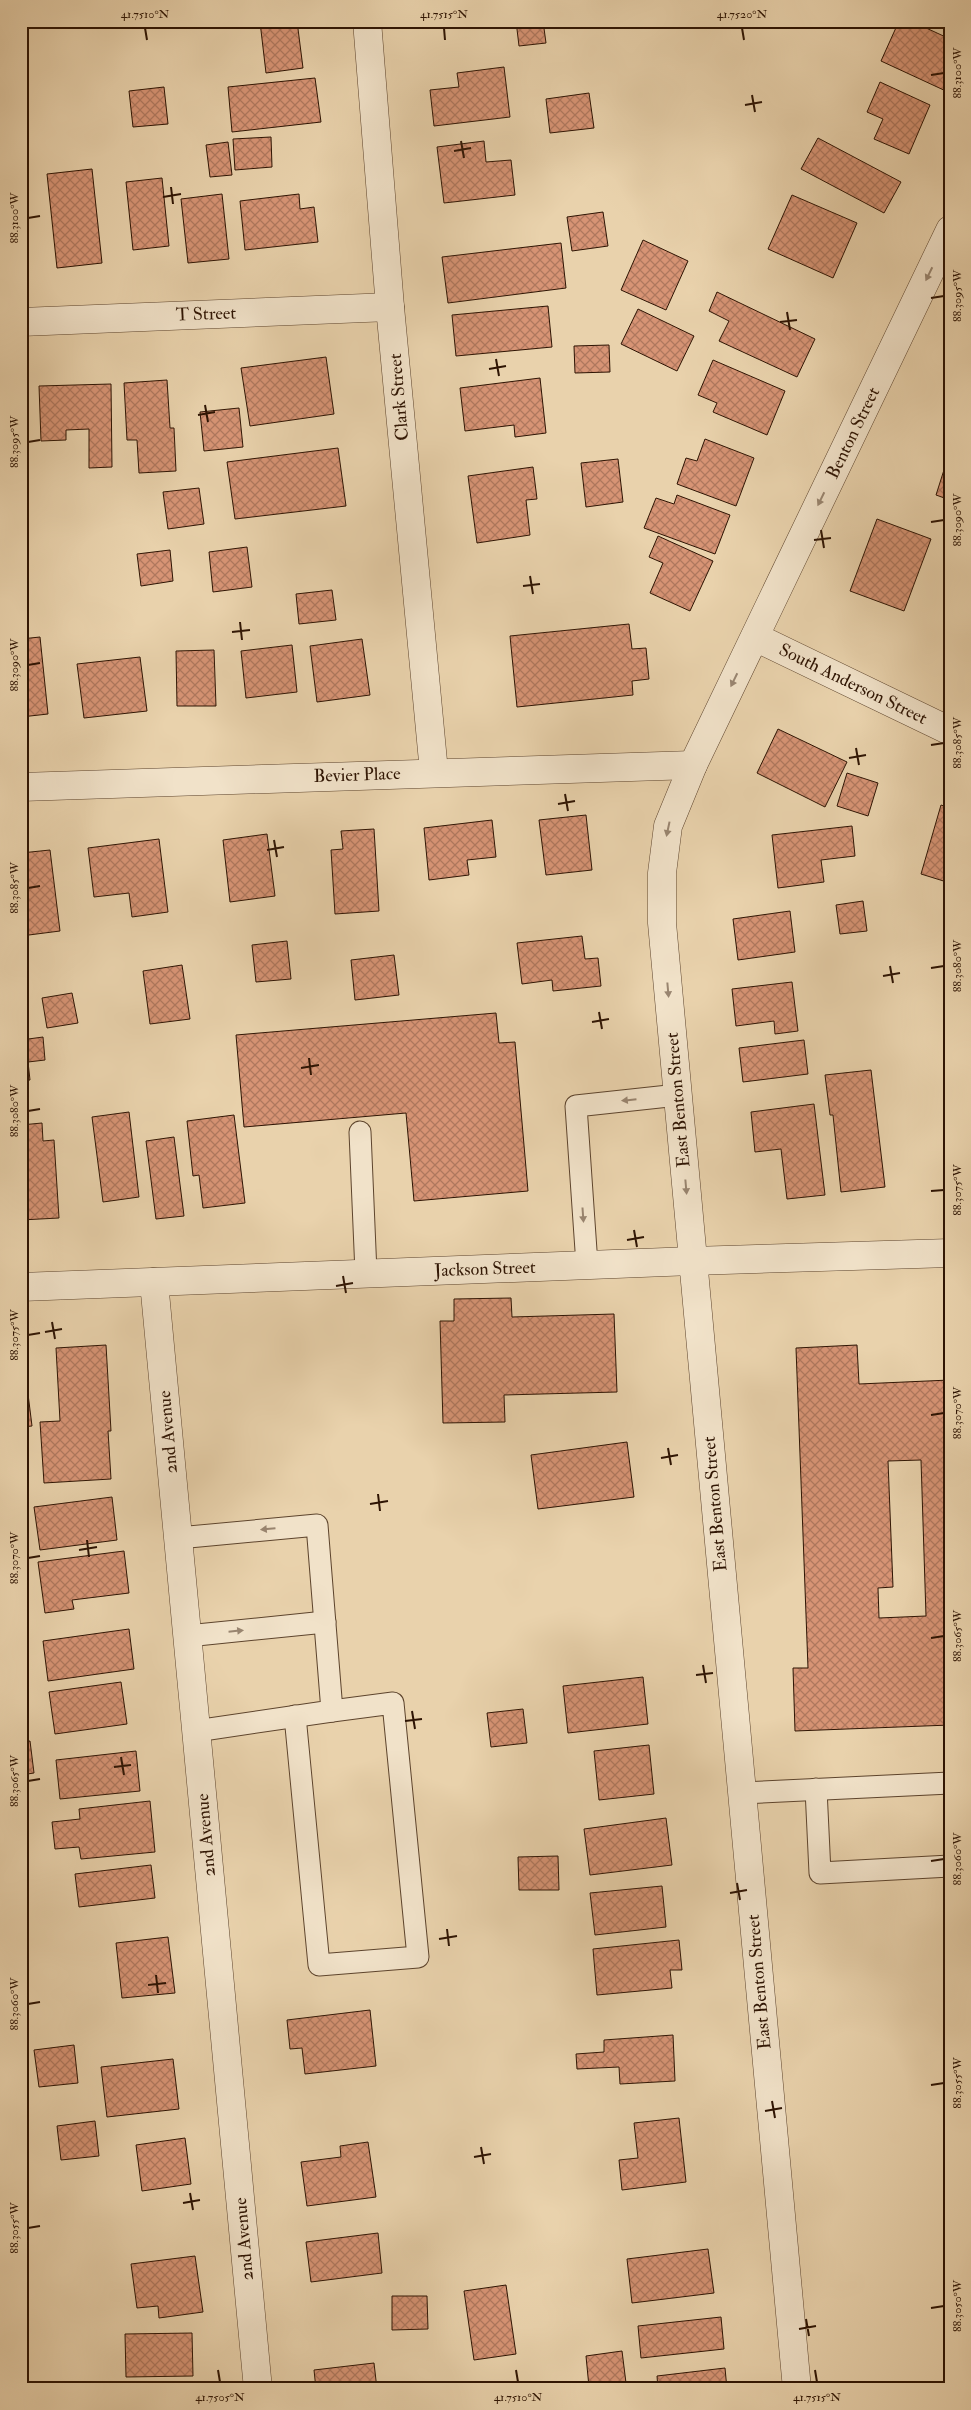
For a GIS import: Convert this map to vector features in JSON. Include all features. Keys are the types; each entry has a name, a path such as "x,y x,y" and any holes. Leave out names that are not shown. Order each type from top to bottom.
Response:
{"street":[{"name":"Clark Street","path":"367,21 390,307 434,772"},
{"name":"Benton Street","path":"755,637 950,230"},
{"name":"T Street","path":"21,322 390,307"},
{"name":"South Anderson Street","path":"755,637 950,731"},
{"name":"East Benton Street","path":"755,637 693,765 668,826 662,873 662,923 797,2389"},
{"name":"Bevier Place","path":"21,787 693,765"},
{"name":"Jackson Street","path":"21,1287 950,1253"},
{"name":"2nd Avenue","path":"154,1282 258,2389"}],"lane":[{"path":"587,1265 576,1106 678,1095"},
{"path":"360,1132 366,1273"},
{"path":"178,1538 317,1524 332,1711"},
{"path":"187,1636 325,1622"},
{"path":"196,1731 295,1716 393,1703 418,1957 319,1964 295,1716"},
{"path":"742,1793 950,1782"},
{"path":"816,1789 820,1873 950,1866"}],"building":[{"path":"297,21 303,68 266,73 260,22"},
{"path":"516,21 543,21 546,43 519,46"},
{"path":"899,21 911,21 950,39 948,92 881,61"},
{"path":"504,67 510,117 434,126 430,90 459,87 457,73"},
{"path":"315,78 321,122 232,132 228,87"},
{"path":"880,82 930,105 909,154 874,139 883,119 867,112"},
{"path":"164,87 168,124 133,127 129,91"},
{"path":"589,93 594,128 550,133 546,99"},
{"path":"271,137 272,167 235,170 233,139"},
{"path":"818,138 901,182 884,213 801,169"},
{"path":"484,141 486,162 511,160 515,195 444,203 437,147"},
{"path":"228,142 232,175 210,177 206,145"},
{"path":"92,169 102,263 57,268 47,174"},
{"path":"162,178 169,246 133,250 126,182"},
{"path":"222,194 229,259 188,263 181,199"},
{"path":"299,194 300,209 314,207 318,242 245,250 240,201"},
{"path":"792,195 857,223 833,278 768,249"},
{"path":"603,212 608,246 572,251 567,217"},
{"path":"643,240 688,261 666,310 621,290"},
{"path":"561,243 566,288 448,303 442,257"},
{"path":"717,292 815,339 797,377 719,341 729,321 709,311"},
{"path":"548,306 552,347 456,356 452,315"},
{"path":"638,309 694,336 677,371 621,344"},
{"path":"609,345 610,372 575,373 574,346"},
{"path":"326,357 334,414 250,426 241,368"},
{"path":"713,360 785,391 767,435 713,412 717,403 698,395"},
{"path":"540,378 546,433 515,437 514,425 465,431 460,388"},
{"path":"167,380 170,428 174,428 176,471 139,473 137,440 127,440 124,383"},
{"path":"111,384 112,467 89,468 89,429 66,430 66,440 41,441 39,386"},
{"path":"239,408 243,447 204,451 200,412"},
{"path":"21,416 25,449 21,449"},
{"path":"705,439 754,458 736,506 677,484 686,458 697,461"},
{"path":"338,448 346,506 235,519 227,462"},
{"path":"950,451 950,500 936,495"},
{"path":"618,459 623,502 586,507 581,463"},
{"path":"533,467 537,499 526,500 530,535 477,543 468,476"},
{"path":"199,488 204,524 168,529 163,492"},
{"path":"677,495 730,515 715,554 644,528 656,498 674,504"},
{"path":"877,519 931,539 904,611 850,591"},
{"path":"658,536 713,561 690,611 650,593 663,563 649,557"},
{"path":"247,547 252,587 213,592 209,552"},
{"path":"170,550 173,581 141,586 137,554"},
{"path":"332,590 336,620 299,624 296,594"},
{"path":"629,624 632,649 646,648 649,679 632,681 633,695 517,707 510,636"},
{"path":"40,637 48,714 21,717 21,639"},
{"path":"362,639 370,695 317,702 310,646"},
{"path":"292,645 297,692 246,698 241,651"},
{"path":"214,650 216,706 177,706 176,651"},
{"path":"140,657 147,711 84,718 77,664"},
{"path":"778,729 847,762 825,807 757,773"},
{"path":"847,773 878,783 868,816 837,806"},
{"path":"941,805 950,808 950,883 921,874"},
{"path":"586,815 592,870 546,875 539,820"},
{"path":"492,820 496,857 467,860 469,875 429,880 424,828"},
{"path":"852,826 855,856 821,860 824,882 778,888 772,835"},
{"path":"374,829 379,911 335,914 331,850 343,849 341,831"},
{"path":"267,834 275,896 230,902 223,840"},
{"path":"159,839 168,912 132,917 129,893 94,897 88,848"},
{"path":"50,850 60,931 21,936 21,853"},
{"path":"863,901 867,931 840,934 836,905"},
{"path":"790,911 795,952 738,960 733,919"},
{"path":"582,936 585,959 598,958 601,986 553,991 552,980 522,984 517,943"},
{"path":"287,941 291,979 256,982 252,945"},
{"path":"394,955 399,995 355,1000 351,960"},
{"path":"182,965 190,1019 150,1024 143,971"},
{"path":"792,982 798,1031 775,1034 774,1021 736,1026 732,989"},
{"path":"72,993 78,1023 47,1028 42,998"},
{"path":"496,1013 499,1043 515,1042 528,1191 414,1201 406,1113 244,1127 236,1035"},
{"path":"43,1037 45,1060 28,1062 30,1080 21,1081 21,1040"},
{"path":"804,1040 808,1074 743,1082 739,1048"},
{"path":"871,1070 885,1187 841,1192 833,1115 830,1115 825,1075"},
{"path":"814,1104 825,1195 787,1199 781,1149 755,1152 751,1112"},
{"path":"129,1112 139,1197 103,1202 92,1117"},
{"path":"234,1115 245,1203 203,1208 199,1175 193,1176 187,1121"},
{"path":"42,1123 43,1141 54,1140 59,1218 21,1220 21,1125"},
{"path":"174,1137 184,1216 156,1219 146,1141"},
{"path":"511,1298 512,1317 614,1314 617,1392 504,1395 505,1422 443,1423 440,1321 454,1321 454,1299"},
{"path":"21,1338 32,1426 21,1427"},
{"path":"106,1345 111,1431 108,1431 111,1479 44,1483 40,1422 60,1421 56,1348"},
{"path":"857,1345 859,1384 950,1380 950,1725 795,1731 793,1668 808,1668 796,1348","holes":["921,1460 926,1616 879,1618 878,1588 893,1587 888,1461"]},
{"path":"627,1442 634,1497 538,1509 531,1455"},
{"path":"112,1497 117,1540 40,1550 34,1507"},
{"path":"124,1551 129,1593 72,1600 74,1609 45,1613 38,1562"},
{"path":"129,1629 134,1669 48,1681 43,1641"},
{"path":"643,1677 648,1724 568,1733 563,1686"},
{"path":"121,1682 127,1724 55,1734 49,1692"},
{"path":"24,1683 28,1714 21,1715 21,1684"},
{"path":"523,1709 527,1743 491,1747 487,1713"},
{"path":"30,1741 34,1773 21,1775 21,1742"},
{"path":"649,1745 654,1794 599,1800 594,1751"},
{"path":"136,1751 140,1791 60,1799 56,1760"},
{"path":"150,1801 155,1852 81,1859 79,1847 55,1849 52,1822 80,1819 79,1809"},
{"path":"666,1818 672,1865 590,1875 584,1829"},
{"path":"558,1856 559,1890 519,1890 518,1857"},
{"path":"151,1865 155,1898 79,1907 75,1874"},
{"path":"662,1886 666,1927 595,1935 590,1893"},
{"path":"168,1937 175,1993 122,1998 116,1943"},
{"path":"679,1940 682,1970 670,1970 672,1988 597,1995 593,1949"},
{"path":"370,2010 376,2066 305,2074 302,2048 290,2049 287,2020"},
{"path":"673,2035 675,2081 620,2084 619,2067 577,2069 576,2054 604,2052 604,2040"},
{"path":"74,2045 78,2083 39,2087 34,2050"},
{"path":"173,2059 179,2109 107,2117 101,2067"},
{"path":"679,2118 686,2182 622,2190 619,2160 638,2158 634,2123"},
{"path":"95,2121 99,2156 61,2160 57,2126"},
{"path":"185,2138 191,2184 142,2191 136,2145"},
{"path":"368,2142 376,2197 307,2206 301,2162 341,2157 340,2146"},
{"path":"378,2233 382,2273 311,2282 306,2242"},
{"path":"708,2249 714,2293 632,2303 627,2259"},
{"path":"195,2256 203,2312 159,2318 158,2306 137,2308 131,2264"},
{"path":"506,2285 516,2354 474,2360 464,2291"},
{"path":"392,2296 427,2296 428,2329 392,2330"},
{"path":"721,2317 724,2349 641,2358 638,2326"},
{"path":"192,2333 193,2376 126,2377 125,2334"},
{"path":"622,2351 626,2383 589,2387 586,2356"},
{"path":"374,2363 377,2389 316,2389 314,2370"},
{"path":"725,2368 727,2389 658,2389 657,2376"}]}
